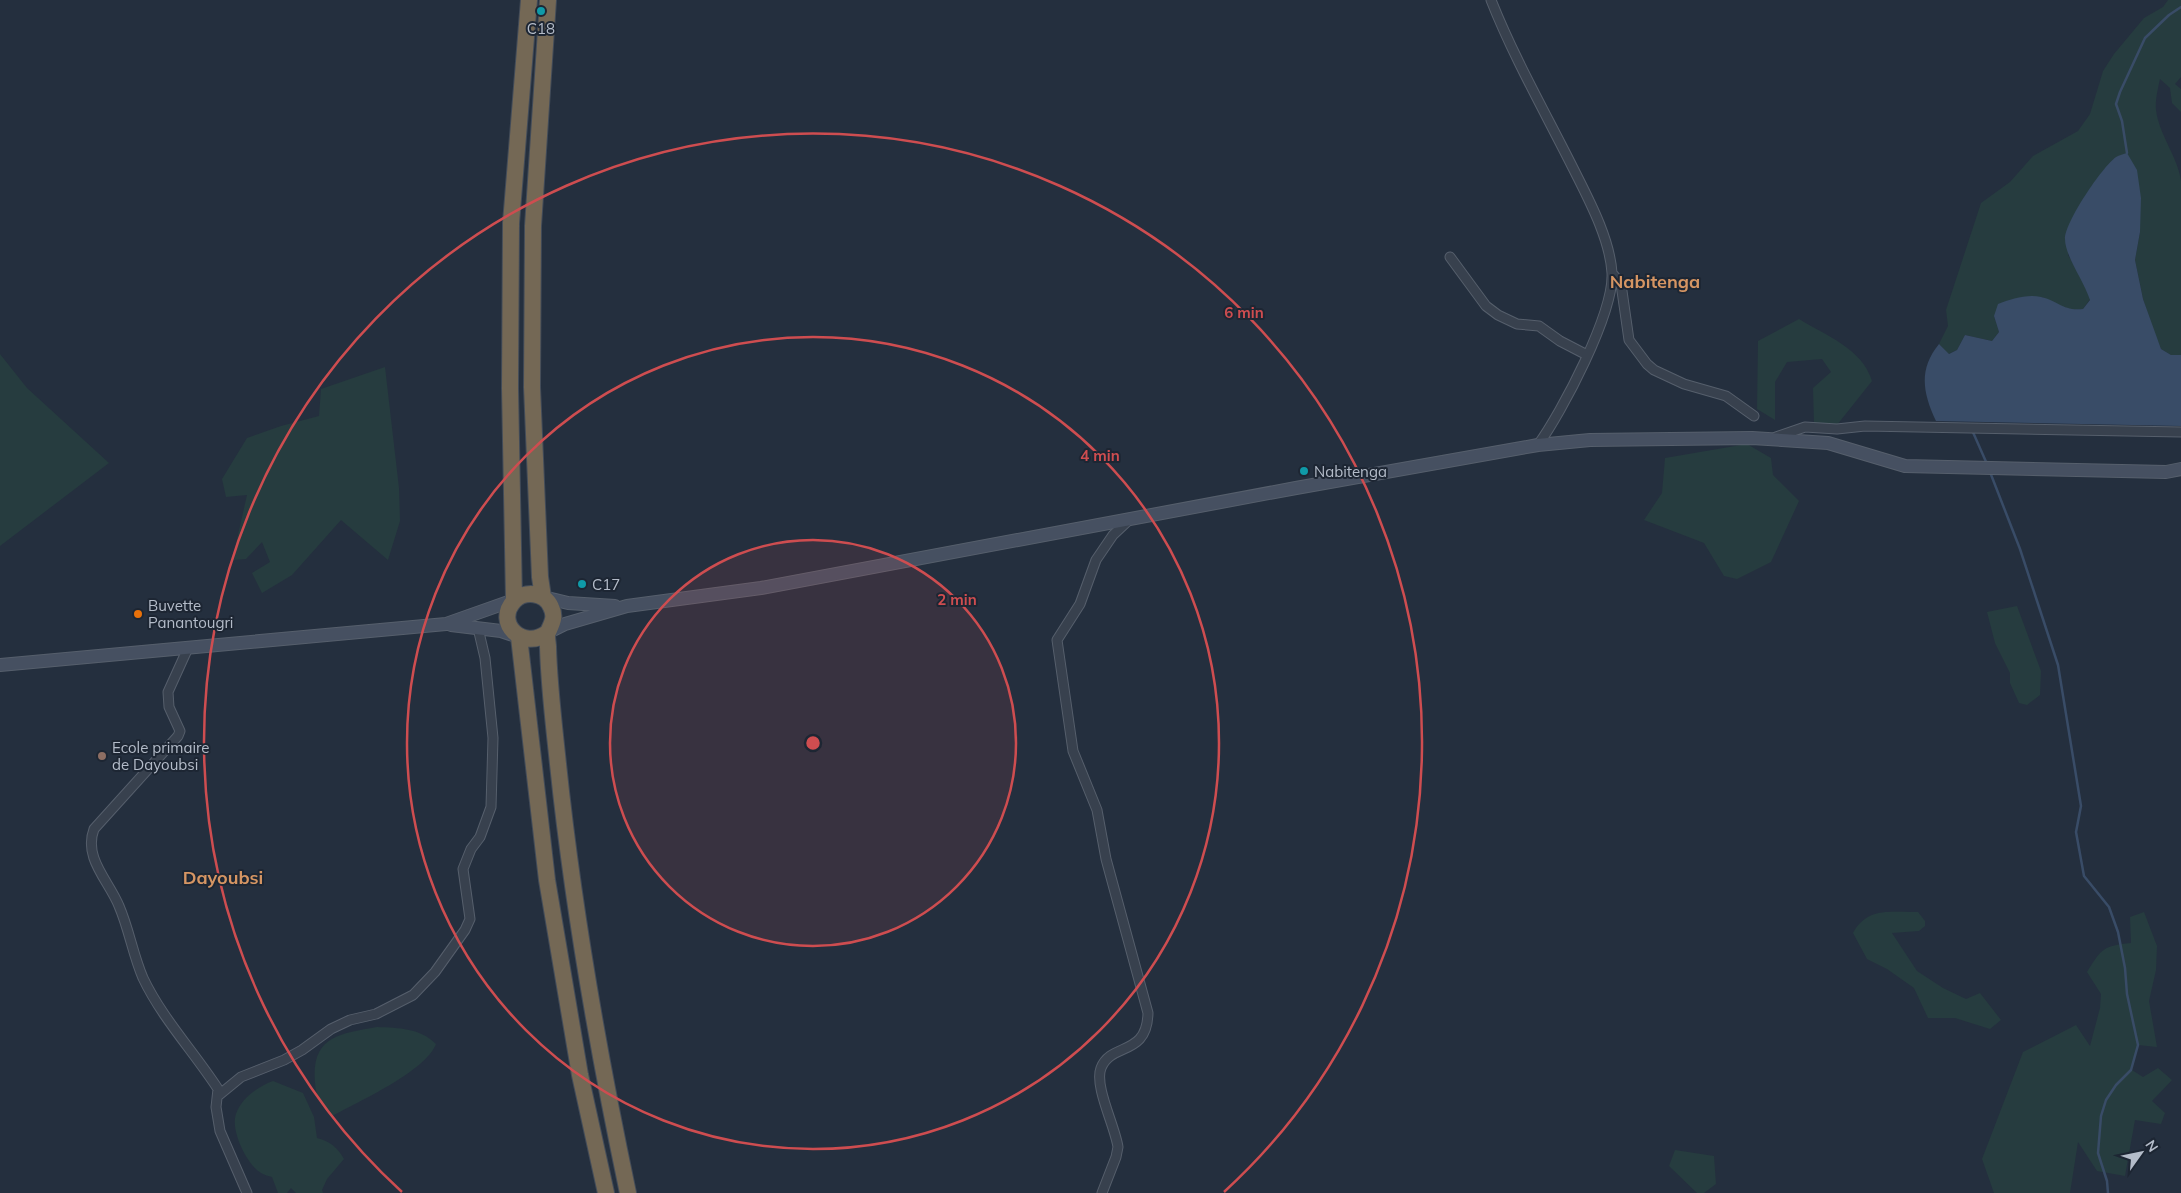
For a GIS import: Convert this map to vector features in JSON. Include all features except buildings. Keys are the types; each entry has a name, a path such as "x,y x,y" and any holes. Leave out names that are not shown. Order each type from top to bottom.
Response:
{"highway":[{"path":"514,600 510,388 511,223 529,0"},
{"path":"543,597 528,594 514,600 510,606 508,620 513,632 519,637 534,640 547,633 551,627 554,614 552,607 543,597 540,576 532,388 533,245 548,0"},
{"path":"547,633 558,765 572,878 590,999 628,1193"},
{"path":"519,637 547,880 580,1075 606,1193"}],"street":[{"path":"1490,0 1593,210 1607,245 1612,273 1611,291 1587,355 1548,432 1538,445"},
{"path":"1450,257 1486,306 1498,315 1518,324 1539,326 1560,341 1587,355"},
{"path":"1612,273 1621,284 1629,340 1647,364 1654,370 1684,384 1726,396 1754,416"},
{"path":"1768,440 1805,427 1838,428 1865,426 2181,432"},
{"path":"547,633 565,624 627,606 761,588 1296,488 1538,445 1638,439 1768,440 1828,443 1905,466 2166,472 2181,469"},
{"path":"1102,1193 1118,1147 1100,1079 1101,1067 1110,1057 1135,1045 1142,1038 1148,1026 1148,1013 1106,859 1097,810 1073,751 1058,640 1080,604 1096,560 1113,535 1129,520"},
{"path":"543,597 568,603 627,606"},
{"path":"446,624 514,600"},
{"path":"0,666 446,624 478,628 519,637"},
{"path":"219,1095 241,1077 284,1060 302,1050 331,1029 350,1020 376,1014 413,995 435,972 465,930 470,919 462,869 480,837 491,807 492,738 485,658 478,628"},
{"path":"188,648 168,692 168,707 180,731 178,736 94,829 91,846 100,870 119,904 143,978 172,1025 218,1089 219,1095 216,1107 220,1131 247,1193"}],"green space":[{"path":"2168,0 2181,0 2181,77 2175,84 2181,89 2181,112 2172,103 2170,88 2160,79 2156,106 2161,128 2176,163 2181,181 2181,355 2171,355 2161,349 2143,299 2135,260 2140,232 2116,157 2091,188 2068,255 2083,279 2090,299 2083,309 2069,310 2042,297 1994,316 1999,332 1992,341 1965,335 1957,350 1948,354 1939,344 1948,326 1946,310 1981,203 2010,182 2033,156 2078,131 2090,114 2103,71 2114,54 2144,18 2163,7"},
{"path":"1799,319 1831,337 1852,352 1867,370 1872,381 1837,425 1814,425 1813,388 1831,372 1822,359 1787,362 1775,382 1775,420 1757,409 1758,341"},
{"path":"0,354 27,388 109,463 0,546"},
{"path":"385,367 399,488 400,521 388,560 341,520 292,575 262,593 252,573 270,562 262,542 246,559 234,560 247,495 226,497 222,479 247,438 281,426 319,416 321,389"},
{"path":"1747,444 1771,458 1773,475 1799,501 1771,562 1737,579 1724,576 1704,543 1644,520 1662,493 1665,458"},
{"path":"2017,606 2041,671 2040,695 2027,705 2019,703 2010,683 2010,673 1995,643 1987,612"},
{"path":"1890,912 1918,912 1925,921 1925,926 1919,931 1892,933 1917,971 1943,988 1966,999 1980,993 2001,1020 1990,1029 1955,1018 1928,1018 1914,988 1887,969 1867,959 1853,933 1859,924 1873,915"},
{"path":"2144,912 2157,946 2156,970 2149,1001 2157,1047 2138,1045 2132,1070 2143,1077 2158,1068 2172,1080 2152,1101 2165,1113 2161,1124 2135,1120 2125,1176 2097,1171 2078,1142 2070,1193 1994,1193 1982,1159 2023,1052 2076,1025 2090,1046 2100,1008 2101,994 2087,972 2104,950 2114,945 2131,943 2130,917"},
{"path":"377,1027 416,1032 436,1044 430,1054 406,1075 332,1116 322,1105 317,1093 315,1067 318,1055 323,1046 340,1035"},
{"path":"273,1081 303,1093 314,1117 317,1138 333,1146 344,1159 327,1179 322,1190 323,1193 296,1193 291,1188 287,1193 278,1193 272,1177 262,1174 250,1163 245,1155 235,1129 238,1108 251,1093"},
{"path":"1675,1150 1714,1156 1716,1184 1704,1193 1697,1193 1669,1166"}],"water":[{"path":"2127,153 2137,170 2141,198 2140,232 2135,260 2143,299 2161,349 2171,355 2181,355 2181,426 1936,421 1928,401 1925,372 1932,354 1939,344 1949,354 1957,350 1965,335 1992,341 1999,332 1994,316 1998,304 2014,299 2030,296 2041,297 2070,309 2083,309 2090,300 2068,253 2065,239 2067,231 2077,208 2102,172 2116,157"}],"waterway":[{"path":"2127,153 2122,121 2116,104 2120,92 2145,38 2169,15 2181,7"},
{"path":"1972,430 1987,464"},
{"path":"1990,472 2020,549 2058,665 2081,806 2076,832 2084,876 2109,907 2118,932 2125,968 2127,994 2138,1045 2131,1070 2116,1085 2106,1100 2101,1116 2098,1153 2107,1181 2108,1193"}],"place":[{"name":"C18","path":"541,11"},
{"name":"Nabitenga","path":"1304,471"},
{"name":"C17","path":"582,584"},
{"name":"Buvette Panantougri","path":"138,614"},
{"name":"Ecole primaire de Dayoubsi","path":"102,756"}],"district":[{"name":"Nabitenga","path":"1655,281"},
{"name":"Dayoubsi","path":"223,877"}]}
